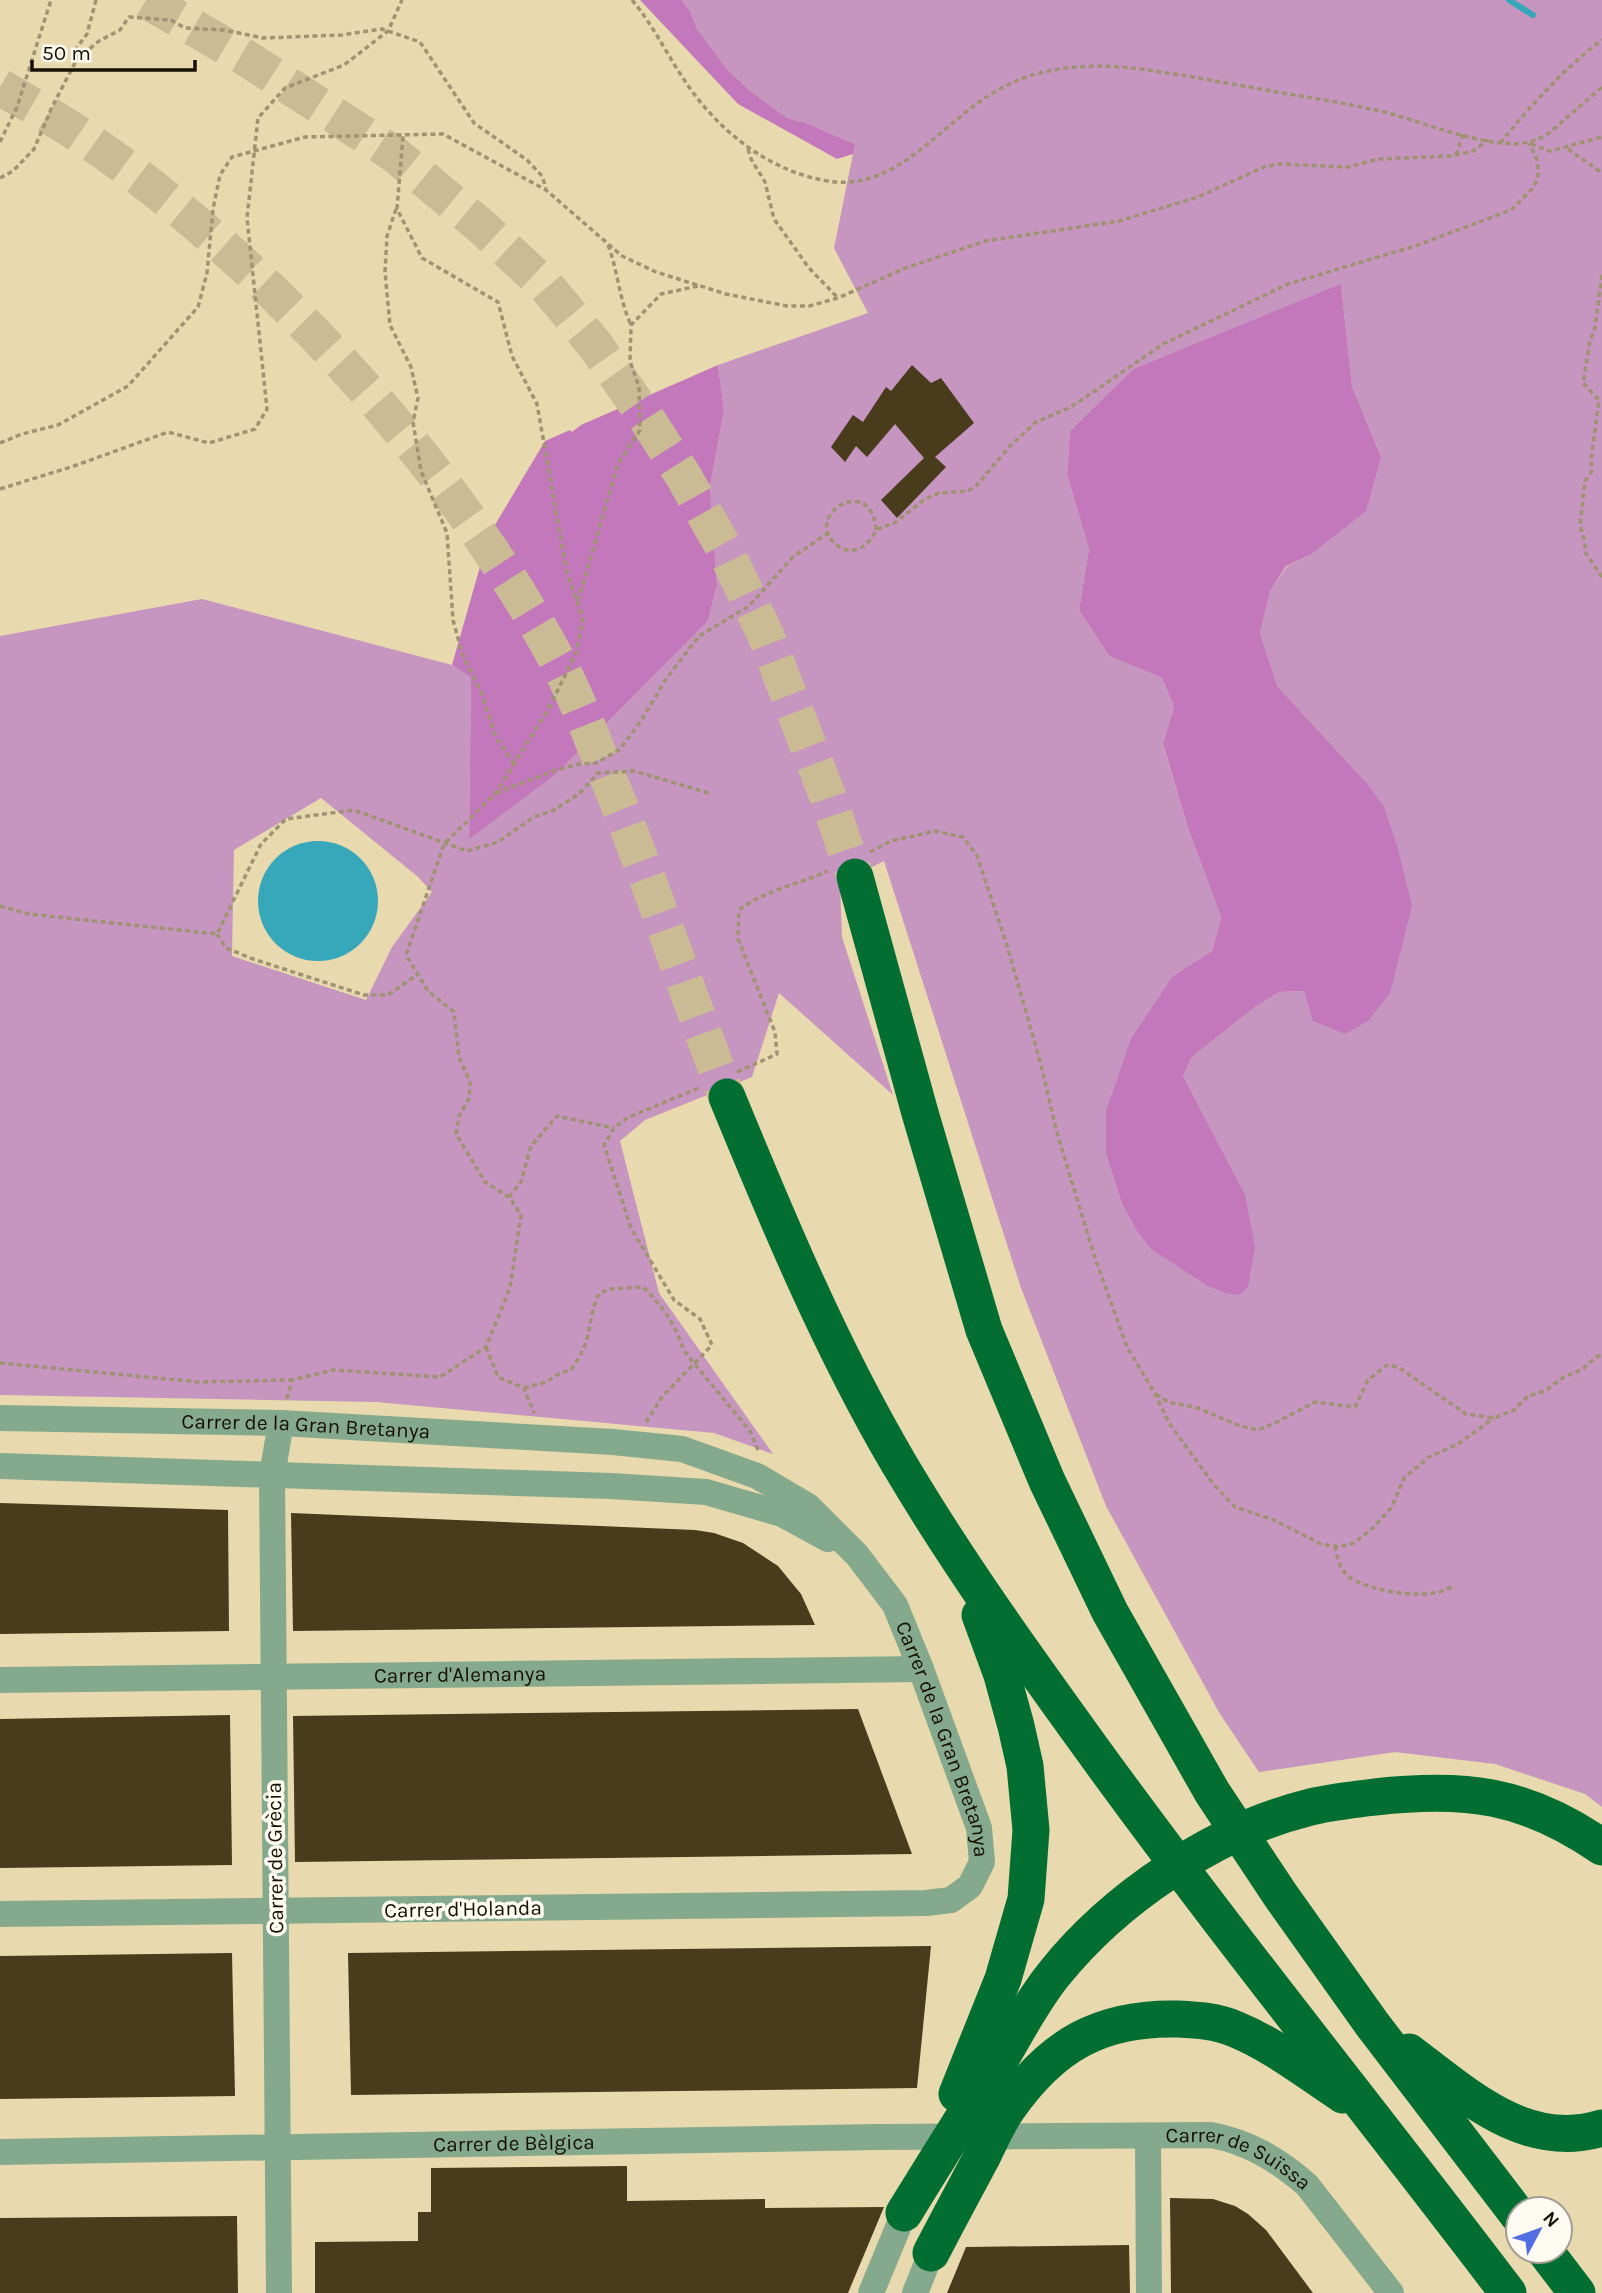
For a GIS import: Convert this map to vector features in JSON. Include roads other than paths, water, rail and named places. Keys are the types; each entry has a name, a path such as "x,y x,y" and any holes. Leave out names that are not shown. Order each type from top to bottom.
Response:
{"highway":[{"path":"851,867 984,1330 1047,1481 1110,1612 1212,1792 1281,1896 1372,2024 1504,2197"},
{"path":"720,1086 838,1351 897,1460 961,1565 1219,1921 1374,2117 1508,2293"},
{"path":"904,2213 941,2126 967,2074 1003,1979 1026,1899 1031,1830 1026,1766 1002,1675 961,1565"},
{"path":"904,2213 1040,1993 1090,1934 1149,1884 1217,1842 1307,1808 1408,1793 1464,1793 1540,1811 1577,1830 1602,1847"},
{"path":"931,2253 1007,2109 1041,2069 1069,2045 1117,2024 1156,2019 1205,2020 1232,2027 1279,2052 1374,2117"},
{"path":"1372,2024 1478,2104 1520,2126 1543,2133 1571,2133 1602,2128"},
{"path":"931,2253 992,2073"},
{"path":"1556,2265 1577,2293"}],"street":[{"name":"Carrer de la Gran Bretanya","path":"0,1418 281,1423 624,1443 682,1449 757,1476 808,1506 857,1555 895,1605 921,1669 979,1828 982,1861 970,1886 951,1900 926,1903"},
{"name":"Carrer de Grècia","path":"279,2293 272,1475 281,1423"},
{"path":"611,1486 624,1443"},
{"name":"Carrer de la Gran Bretanya","path":"0,1466 611,1486 706,1492 782,1514 857,1555"},
{"name":"Carrer d'Alemanya","path":"0,1680 921,1669"},
{"name":"Carrer d'Holanda","path":"0,1914 926,1903"},
{"name":"Carrer de Bèlgica","path":"0,2152 1029,2135"},
{"name":"Carrer de Suïssa","path":"1029,2135 1211,2135 1233,2139 1274,2159 1307,2185 1391,2293"},
{"path":"1148,2137 1149,2293"},
{"path":"871,2293 904,2213"},
{"path":"915,2293 931,2253"}],"water":[{"path":"318,841 341,845 361,858 374,878 378,901 374,924 361,944 341,957 318,961 295,957 275,944 262,924 258,901 262,878 275,858 295,845"}],"waterway":[{"path":"1509,0 1533,15"}],"tunnel":[{"path":"146,0 246,58 394,154 482,227 547,287 595,345 684,477 726,552 766,636 828,797 855,877"},
{"path":"0,87 77,133 147,184 217,241 283,303 347,369 407,439 463,511 513,585 557,660 572,692 628,828 727,1097"}]}
